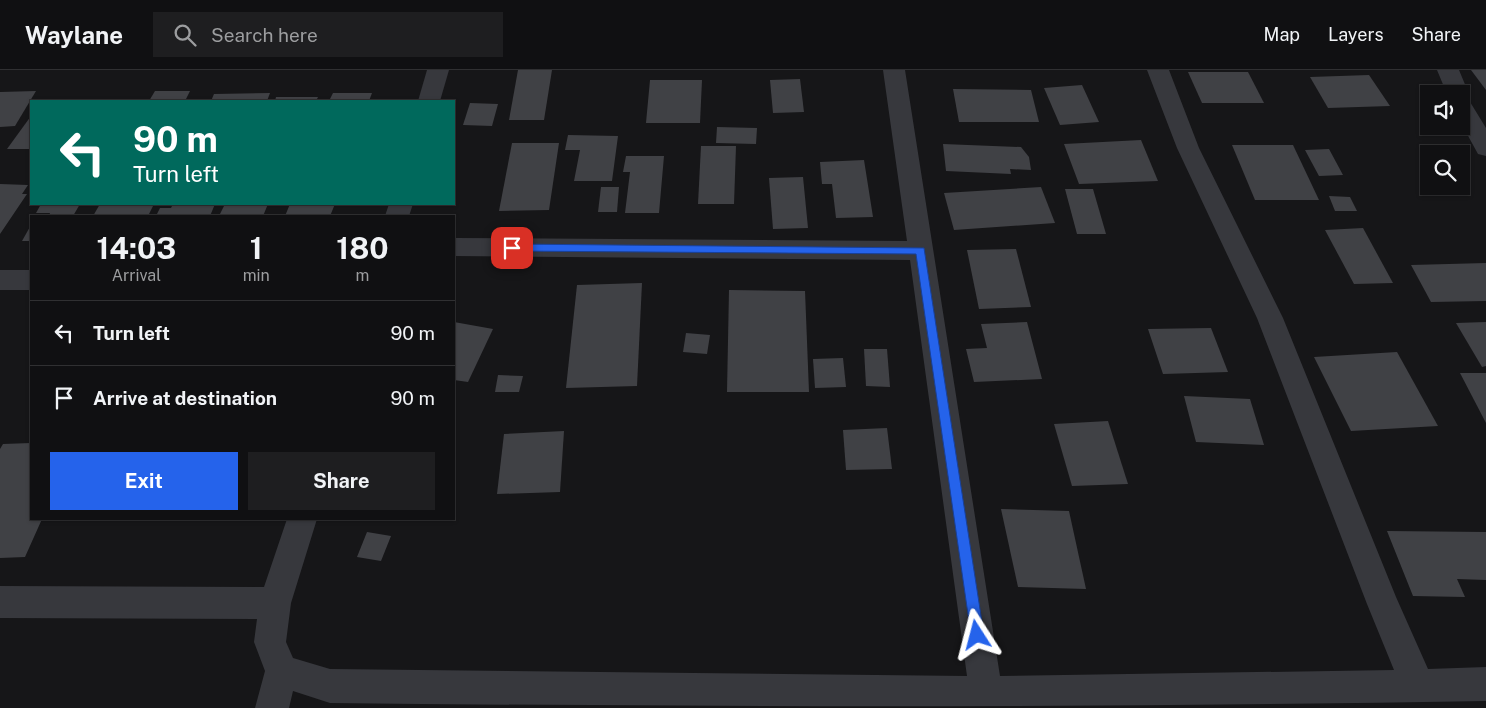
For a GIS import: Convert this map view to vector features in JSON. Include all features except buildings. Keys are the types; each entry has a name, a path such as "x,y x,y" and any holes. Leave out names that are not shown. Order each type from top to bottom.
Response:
{"street":[{"path":"429,100 438,70"},
{"path":"894,70 986,693"},
{"path":"1158,70 1188,148 1270,318 1383,604 1418,686"},
{"path":"1448,70 1454,85"},
{"path":"1470,119 1486,148"},
{"path":"455,247 920,250"},
{"path":"0,280 30,280"},
{"path":"272,708 282,671 270,642 275,604 302,520"},
{"path":"0,602 275,604"},
{"path":"282,671 330,686 986,693 1486,684"}],"route":[{"path":"512,248 920,250 977,635"}]}
